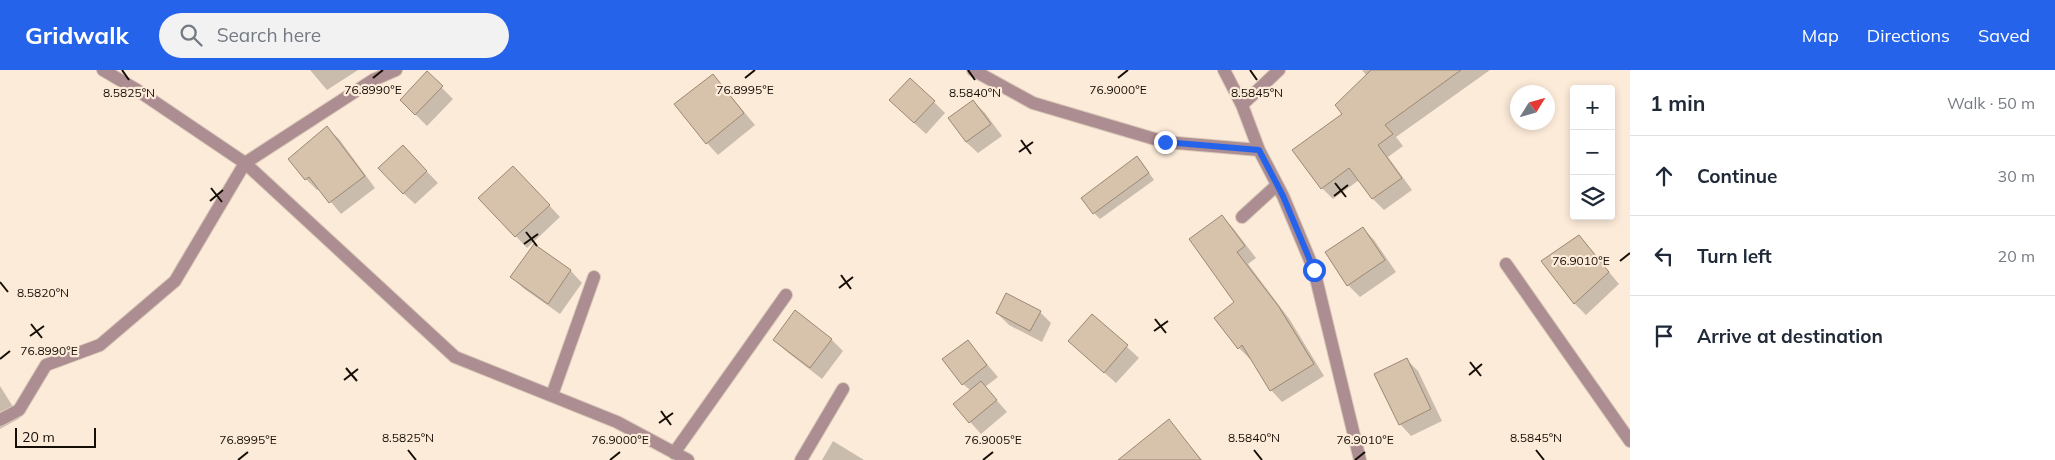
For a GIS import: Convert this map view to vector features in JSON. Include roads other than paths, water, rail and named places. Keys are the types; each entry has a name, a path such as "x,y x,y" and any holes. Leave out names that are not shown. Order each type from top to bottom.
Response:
{"street":[{"path":"103,70 137,90 245,163 455,357 618,422 688,460"},
{"path":"0,420 18,410 46,365 100,344 175,281 245,163 373,80 396,70"},
{"path":"973,70 1032,103 1165,142 1259,150"},
{"path":"1224,70 1242,104 1259,150 1277,185 1314,270 1360,460"},
{"path":"1242,104 1279,70"},
{"path":"1242,216 1277,185"},
{"path":"1506,264 1630,441"},
{"path":"552,395 594,277"},
{"path":"674,453 786,295"},
{"path":"801,460 843,389"}]}
